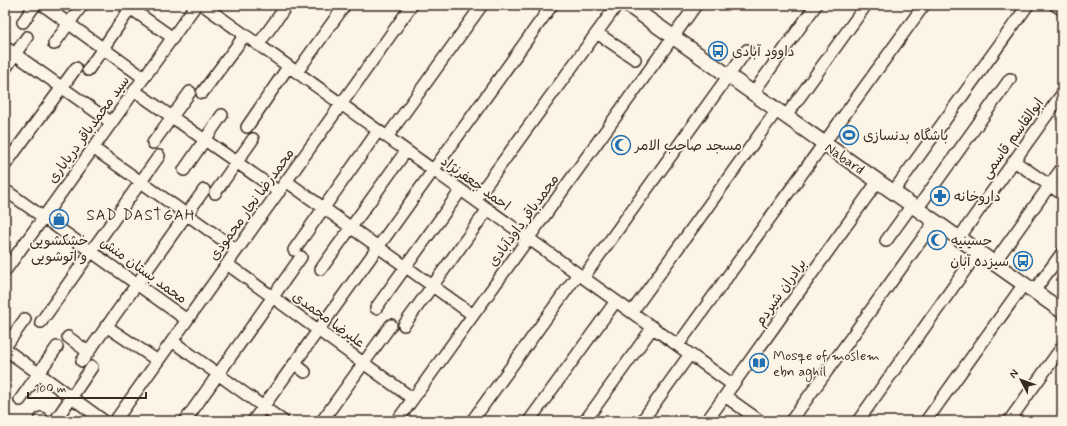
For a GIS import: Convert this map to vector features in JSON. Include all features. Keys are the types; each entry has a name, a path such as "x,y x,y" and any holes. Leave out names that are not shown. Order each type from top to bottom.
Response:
{"main road":[{"name":"Nabard","path":"628,5 1062,311"}],"street":[{"path":"23,22 35,5"},
{"path":"42,5 144,78"},
{"path":"54,44 82,5"},
{"name":"سید محمدباقر دریاباری","path":"5,271 196,5"},
{"name":"احمد جعفرنژاد","path":"203,5 733,385"},
{"path":"258,45 287,5"},
{"path":"247,127 345,5"},
{"name":"محمدرضا نجار محمودی","path":"115,421 412,5"},
{"path":"185,421 273,297 324,208 482,5"},
{"path":"253,421 552,5"},
{"path":"475,200 617,5"},
{"name":"محمدباقر داودآبادی","path":"397,421 696,5"},
{"path":"753,93 816,5"},
{"path":"632,312 782,113 866,5"},
{"path":"678,345 924,5"},
{"path":"893,192 1028,5"},
{"path":"88,70 103,49 128,7 173,38"},
{"path":"597,33 635,59"},
{"path":"202,93 245,35"},
{"path":"5,69 27,37"},
{"path":"5,47 112,123"},
{"path":"472,421 581,276 747,50"},
{"path":"5,165 76,68"},
{"path":"886,241 914,207 1010,79"},
{"path":"135,91 279,192"},
{"path":"153,143 190,92"},
{"name":"ابوالقاسم قاسمی","path":"958,238 1062,94"},
{"path":"184,170 222,115"},
{"path":"215,192 253,139"},
{"path":"93,148 237,250"},
{"path":"321,269 406,151"},
{"path":"41,322 159,156"},
{"path":"1014,161 1062,194"},
{"path":"994,263 1062,168"},
{"path":"286,181 473,315"},
{"name":"برادران شیردم","path":"707,421 878,181"},
{"name":"محمد بستان منش","path":"5,190 187,320"},
{"path":"68,337 85,356 204,190"},
{"path":"376,308 461,190"},
{"path":"404,325 488,209"},
{"path":"791,421 935,221"},
{"path":"858,421 978,252"},
{"path":"926,421 1029,288 1062,253"},
{"name":"علیرضا محمدی","path":"227,264 413,399"},
{"path":"529,421 616,301"},
{"path":"25,319 5,348 104,421"},
{"path":"322,421 391,325"},
{"path":"106,326 158,361"},
{"path":"585,421 653,327"},
{"path":"172,341 283,421"},
{"path":"20,400 57,347"},
{"path":"1009,421 1062,347"},
{"path":"642,421 690,354"},
{"path":"295,364 305,372"},
{"path":"55,421 92,367"},
{"path":"725,396 760,421"}],"place":[{"name":"داوود آبادی","path":"718,51"},
{"name":"باشگاه بدنسازی","path":"849,135"},
{"name":"مسجد صاحب الامر","path":"621,145"},
{"name":"داروخانه","path":"940,196"},
{"name":"خشکشویی و اتوشویی","path":"59,219"},
{"name":"حسینیه","path":"937,240"},
{"name":"سیزده آبان","path":"1023,261"},
{"name":"Mosqe of moslem ebn aghil","path":"759,363"}],"district":[{"name":"SAD DASTGAH","path":"141,215"}]}
